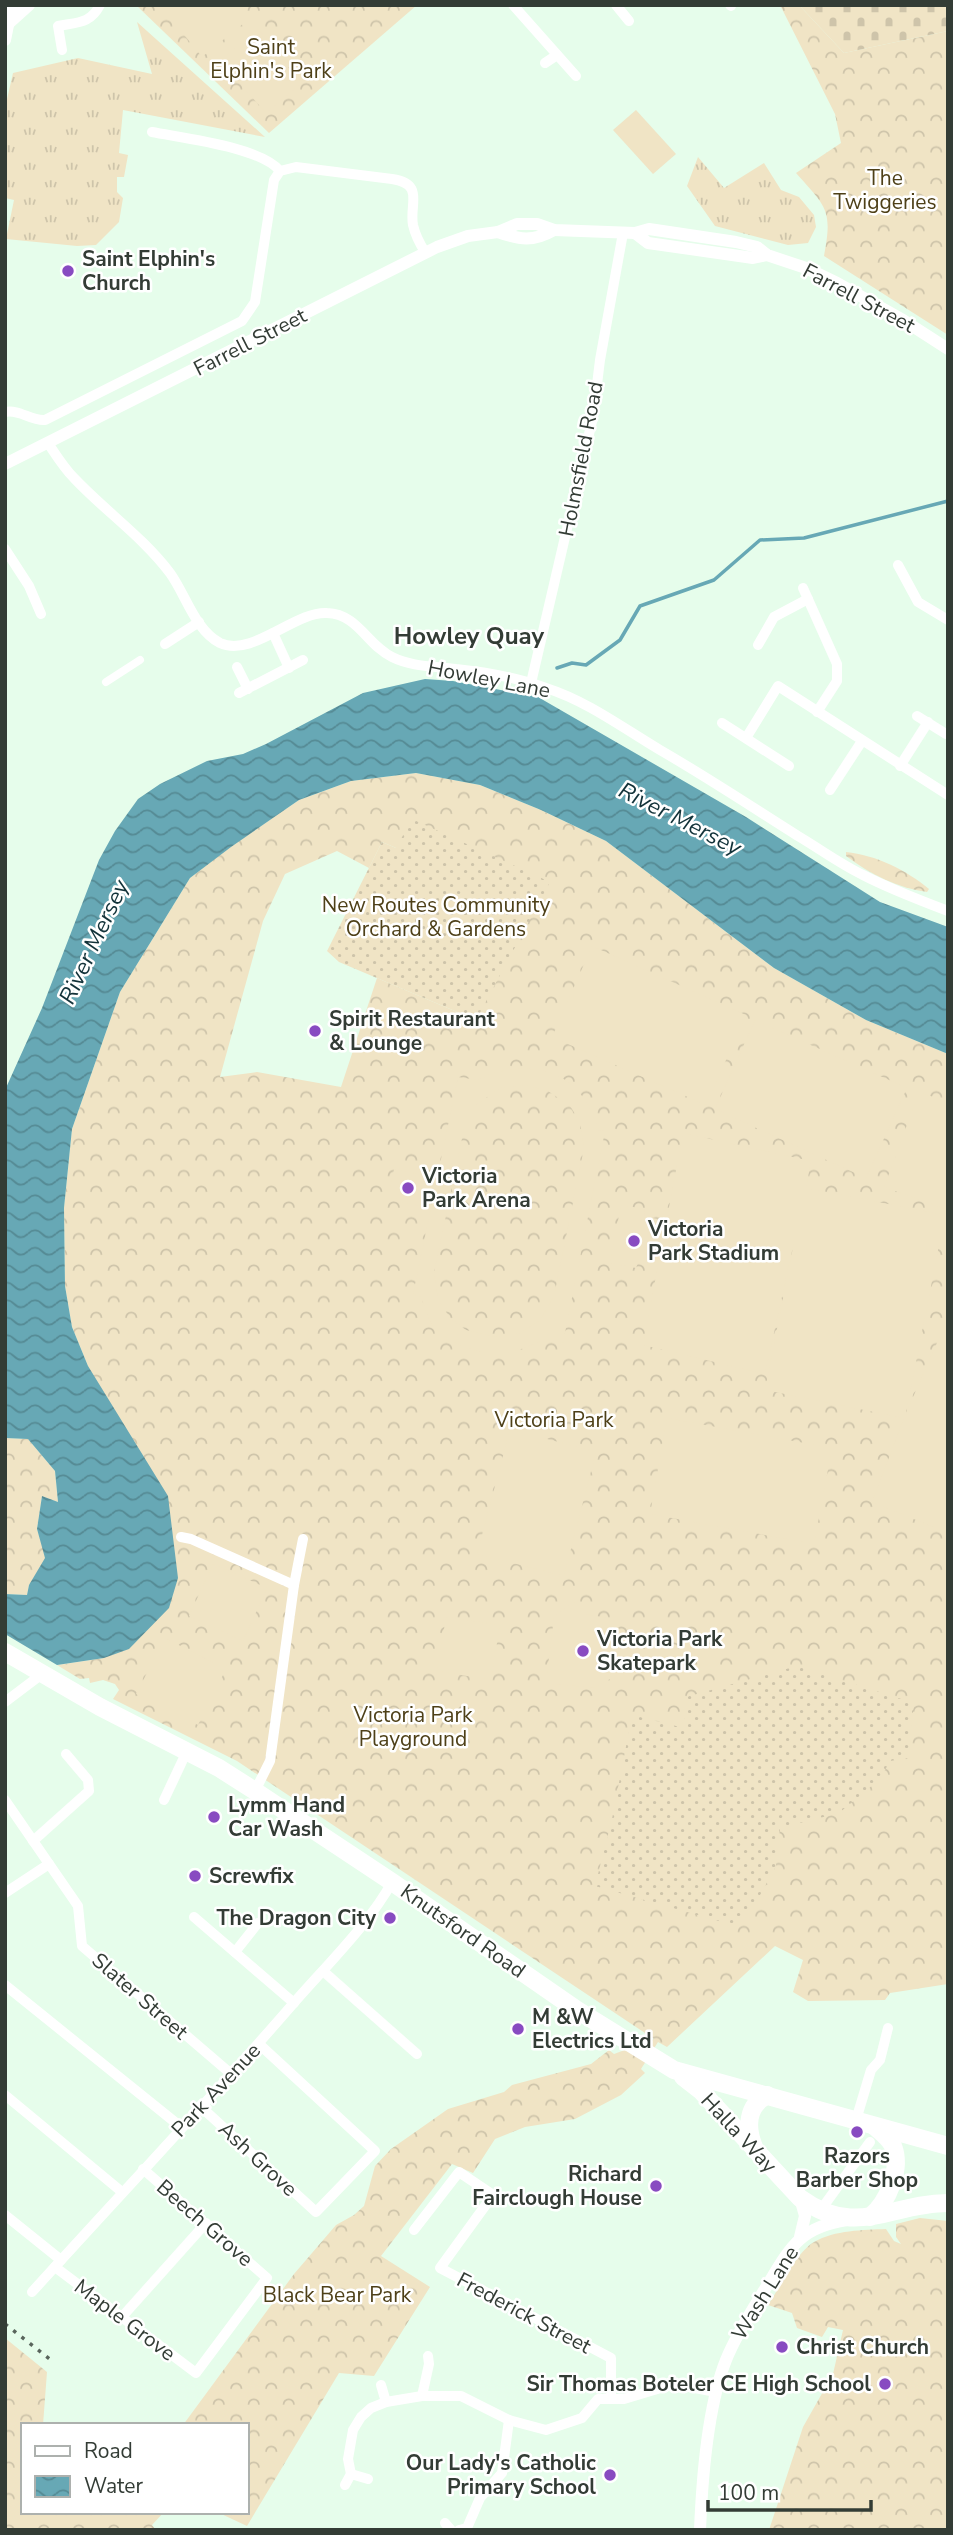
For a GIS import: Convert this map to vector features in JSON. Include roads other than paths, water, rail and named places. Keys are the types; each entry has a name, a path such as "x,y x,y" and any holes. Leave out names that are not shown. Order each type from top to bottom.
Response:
{"highway":[{"name":"Knutsford Road","path":"5,1653 100,1707 187,1751 255,1791 531,1979 674,2070 856,2120 872,2134 948,2146"},
{"name":"Halla Way","path":"674,2070 701,2091 800,2198 820,2211"},
{"path":"754,2147 748,2118 760,2099 767,2095"},
{"path":"862,2218 885,2199 895,2168 892,2145 872,2134"},
{"path":"820,2211 862,2218 948,2203"}],"street":[{"path":"5,40 12,5"},
{"path":"9,23 29,5"},
{"path":"513,5 576,76"},
{"path":"616,5 629,21"},
{"path":"62,50 58,26 93,17 106,6"},
{"path":"545,63 557,55"},
{"path":"152,132 231,148 274,163 280,171"},
{"path":"5,412 11,411 36,421 45,420 242,321 255,302 274,180 280,171 296,167 392,179 406,184 414,195 413,226 425,252"},
{"name":"Farrell Street","path":"5,464 425,252 468,236 498,232 517,225 537,224 554,230 629,233 648,243 753,258 767,255 806,268 846,288 948,349"},
{"name":"Holmsfield Road","path":"531,683 593,417 600,360 629,233"},
{"name":"Howley Lane","path":"48,443 73,478 138,538 170,573 198,622 218,642 238,646 309,615 337,613 362,629 378,648 392,657 409,663 459,669 531,683 588,707 864,876 948,911"},
{"path":"5,548 29,586 41,614"},
{"path":"898,565 918,602 948,620"},
{"path":"758,645 774,617 805,594 837,664 837,681 817,712"},
{"path":"165,644 198,622"},
{"path":"273,633 289,668"},
{"path":"106,682 140,660"},
{"path":"237,667 243,691 303,660"},
{"path":"746,738 778,686 948,795"},
{"path":"917,716 946,734"},
{"path":"900,766 929,722"},
{"path":"722,723 789,766"},
{"path":"830,790 862,741"},
{"path":"181,1537 294,1585"},
{"path":"255,1791 270,1761 299,1549 303,1539"},
{"path":"5,1702 42,1674"},
{"path":"164,1800 187,1751"},
{"path":"33,1841 89,1791 88,1780 66,1754"},
{"name":"Slater Street","path":"5,1800 78,1906 82,1946 230,2073"},
{"path":"5,1893 49,1864"},
{"name":"Park Avenue","path":"32,2292 259,2044 323,1971 380,1901 392,1882"},
{"path":"194,1917 294,2003"},
{"path":"235,1952 258,1923"},
{"path":"323,1971 417,2054"},
{"path":"5,1985 181,2127"},
{"path":"856,2120 871,2070 880,2060 888,2028"},
{"name":"Ash Grove","path":"200,2106 316,2213 375,2151 259,2044"},
{"path":"5,2095 122,2192"},
{"path":"820,2211 872,2134"},
{"name":"Beech Grove","path":"143,2169 267,2278 196,2373"},
{"name":"Frederick Street","path":"414,2230 459,2172 493,2195 440,2268 611,2358 611,2398"},
{"path":"800,2198 805,2216 800,2236"},
{"name":"Maple Grove","path":"5,2215 121,2318 196,2373"},
{"name":"Wash Lane","path":"700,2530 716,2392 726,2358 744,2323 800,2236 828,2224 862,2218"},
{"path":"121,2318 206,2223"},
{"path":"422,2396 429,2364 428,2356"},
{"path":"345,2485 351,2474 348,2459 354,2430 361,2417 371,2408 386,2402 422,2396 461,2396 509,2420 546,2430 582,2418 598,2399 624,2399 674,2384 716,2392"},
{"path":"382,2385 386,2402"},
{"path":"460,2530 467,2528 480,2498 502,2473 509,2420"},
{"path":"351,2474 368,2479"}],"water":[{"name":"River Mersey","path":"425,679 453,681 538,697 746,817 880,902 948,927 948,1054 866,1020 774,968 606,841 480,785 416,773 351,781 299,800 190,878 120,992 72,1129 64,1208 65,1286 72,1327 88,1366 168,1496 178,1578 169,1608 129,1649 104,1658 57,1665 5,1634 5,1594 27,1595 29,1585 45,1558 37,1529 42,1496 58,1502 55,1471 28,1439 5,1438 5,1090 42,1008 99,860 115,831 138,799 160,784 207,761 243,754 266,744 363,693"}],"waterway":[{"path":"557,668 572,663 586,665 620,640 640,606 714,580 760,540 804,538 948,501"}],"railway":[{"path":"5,2324 51,2360"}],"place":[{"name":"Saint Elphin's Church","path":"68,271"},
{"name":"Spirit Restaurant & Lounge","path":"315,1031"},
{"name":"Victoria Park Arena","path":"408,1188"},
{"name":"Victoria Park Stadium","path":"634,1241"},
{"name":"Victoria Park Skatepark","path":"583,1651"},
{"name":"Lymm Hand Car Wash","path":"214,1817"},
{"name":"Screwfix","path":"195,1876"},
{"name":"The Dragon City","path":"390,1918"},
{"name":"M &W Electrics Ltd","path":"518,2029"},
{"name":"Razors Barber Shop","path":"857,2132"},
{"name":"Richard Fairclough House","path":"656,2186"},
{"name":"Christ Church","path":"782,2347"},
{"name":"Sir Thomas Boteler CE High School","path":"885,2384"},
{"name":"Our Lady's Catholic Primary School","path":"610,2475"}],"district":[{"name":"Howley Quay","path":"469,636"}],"park label":[{"name":"Saint Elphin's Park","path":"271,59"},
{"name":"The Twiggeries","path":"885,190"},
{"name":"New Routes Community Orchard & Gardens","path":"436,917"},
{"name":"Victoria Park","path":"554,1420"},
{"name":"Victoria Park Playground","path":"413,1727"},
{"name":"Black Bear Park","path":"337,2295"}]}
